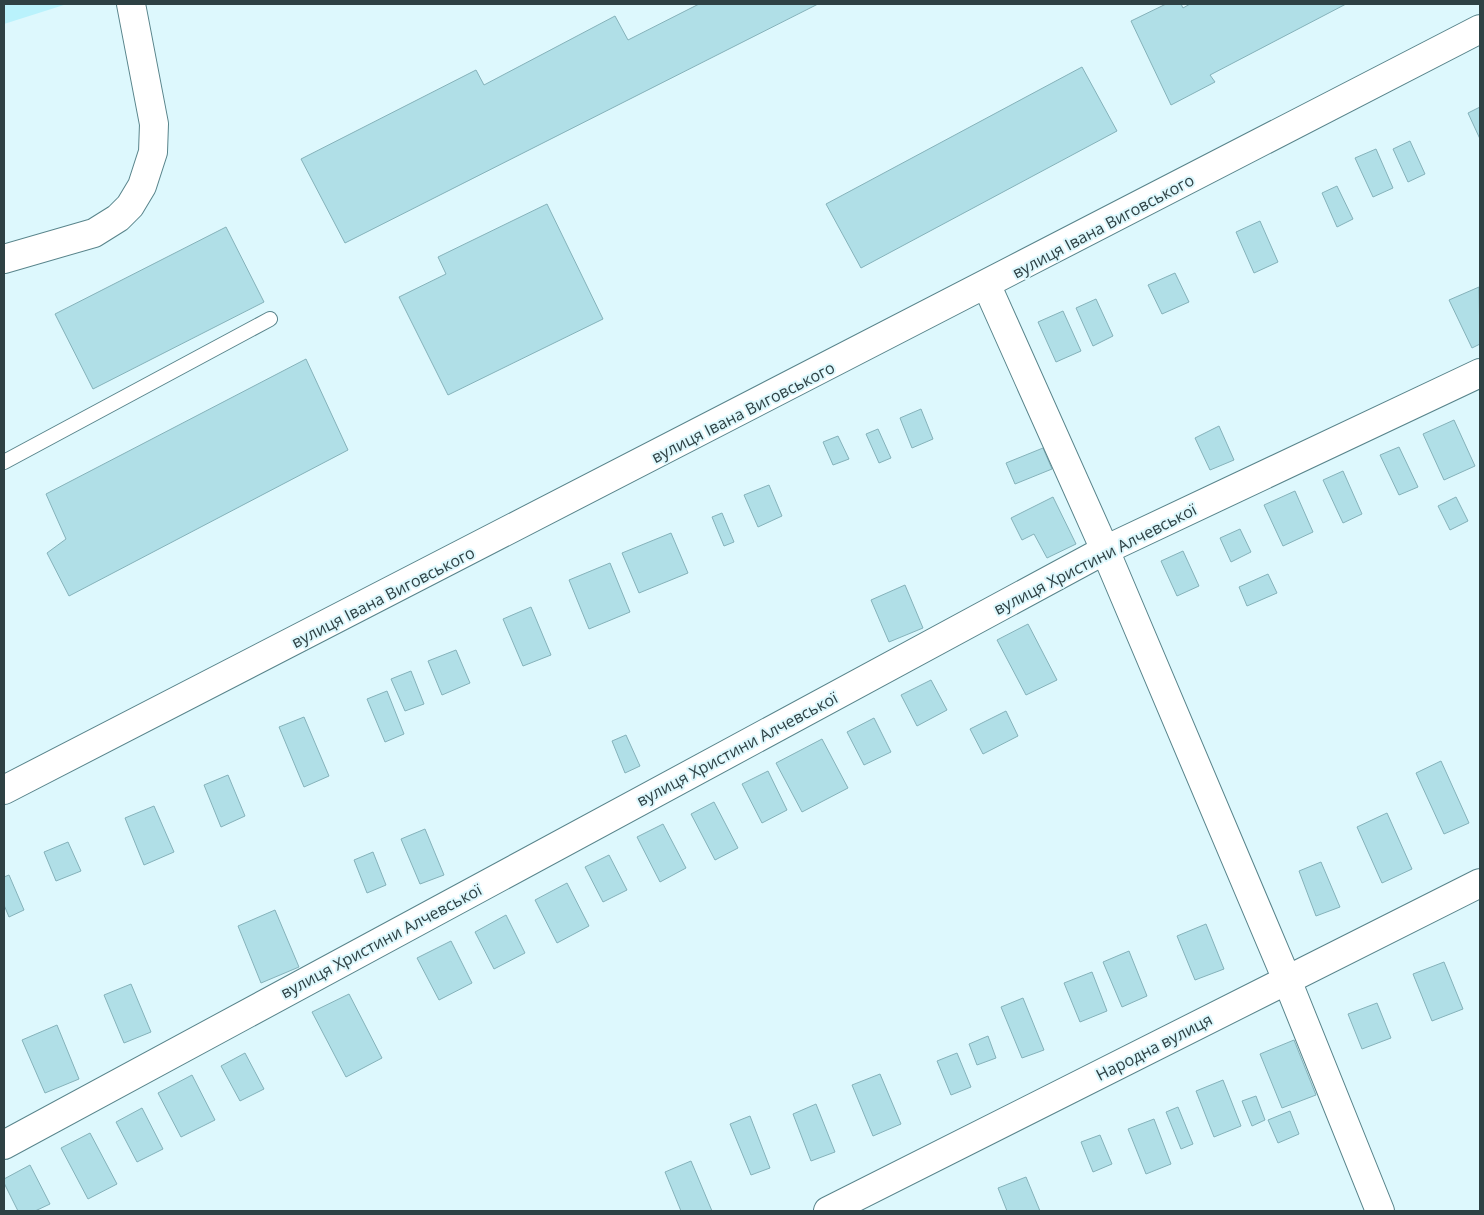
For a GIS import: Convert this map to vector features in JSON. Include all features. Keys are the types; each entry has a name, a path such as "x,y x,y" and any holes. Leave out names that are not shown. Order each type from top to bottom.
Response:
{"street":[{"path":"4,259 94,233 118,218 130,206 142,186 153,152 154,124 131,4"},
{"name":"вулиця Івана Виговського","path":"4,790 444,566 1480,29"},
{"path":"987,286 1105,550 1287,980 1380,1211"},
{"name":"вулиця Христини Алчевської","path":"4,1145 1105,550 1480,374"},
{"name":"Народна вулиця","path":"828,1211 1480,883"}],"lane":[{"path":"4,462 270,320"}],"shaded area":[{"path":"4,4 67,4 4,24"}],"building":[{"path":"699,4 818,4 345,243 301,159 476,70 484,85 615,16 628,40"},
{"path":"1166,4 1181,4 1183,8 1190,4 1346,4 1210,75 1215,82 1171,105 1131,21"},
{"path":"1082,67 1117,131 861,268 826,204"},
{"path":"1480,107 1480,139 1468,113"},
{"path":"1410,141 1425,174 1408,182 1393,149"},
{"path":"1376,149 1393,188 1373,197 1355,158"},
{"path":"1337,186 1353,219 1337,227 1322,193"},
{"path":"547,204 603,319 448,395 399,297 446,274 438,257"},
{"path":"1260,221 1278,262 1254,273 1236,232"},
{"path":"226,227 264,302 93,389 55,314"},
{"path":"1175,273 1189,302 1162,314 1148,285"},
{"path":"1479,287 1480,344 1472,348 1449,300"},
{"path":"1096,299 1113,336 1093,346 1076,308"},
{"path":"1063,311 1081,351 1056,362 1038,322"},
{"path":"306,359 348,450 69,596 47,553 66,539 46,494"},
{"path":"921,409 933,439 912,448 900,418"},
{"path":"1454,420 1475,466 1444,480 1423,434"},
{"path":"1219,426 1234,460 1210,470 1195,438"},
{"path":"878,429 891,458 879,463 866,434"},
{"path":"838,436 849,459 833,465 823,442"},
{"path":"1399,447 1418,487 1399,495 1380,455"},
{"path":"1043,448 1052,469 1015,484 1006,463"},
{"path":"1343,471 1362,514 1343,523 1323,480"},
{"path":"769,485 782,516 758,527 744,495"},
{"path":"1295,491 1313,532 1283,546 1264,505"},
{"path":"1053,497 1076,544 1047,558 1034,534 1022,540 1011,518"},
{"path":"1456,497 1468,521 1450,530 1438,506"},
{"path":"722,513 734,542 724,546 712,517"},
{"path":"1240,529 1251,552 1231,562 1220,538"},
{"path":"671,533 688,573 639,593 622,553"},
{"path":"1183,551 1199,586 1177,596 1161,561"},
{"path":"610,563 630,612 589,629 569,580"},
{"path":"1268,574 1277,593 1247,606 1239,587"},
{"path":"905,585 923,628 889,642 871,600"},
{"path":"531,607 551,655 523,666 503,619"},
{"path":"1028,624 1057,680 1026,695 997,640"},
{"path":"456,650 470,683 442,695 428,661"},
{"path":"411,671 424,704 405,711 391,679"},
{"path":"931,680 947,710 917,726 901,695"},
{"path":"387,691 404,734 385,742 367,699"},
{"path":"1006,711 1018,736 983,754 970,729"},
{"path":"304,717 329,776 304,787 279,727"},
{"path":"874,718 891,752 864,765 847,732"},
{"path":"626,735 640,766 625,773 612,741"},
{"path":"822,739 848,788 802,812 776,763"},
{"path":"1441,761 1469,823 1444,834 1416,773"},
{"path":"768,771 787,810 762,823 742,784"},
{"path":"228,775 245,816 221,827 204,785"},
{"path":"714,802 738,848 715,860 691,814"},
{"path":"154,806 174,852 144,865 125,818"},
{"path":"1387,813 1412,869 1382,883 1357,827"},
{"path":"663,824 686,868 660,882 637,837"},
{"path":"425,829 444,875 420,884 401,839"},
{"path":"68,842 81,871 56,881 44,852"},
{"path":"373,852 386,885 367,893 354,860"},
{"path":"609,855 627,890 603,902 585,867"},
{"path":"1321,862 1340,907 1316,916 1299,871"},
{"path":"9,875 24,910 9,917 4,905 4,877"},
{"path":"567,883 589,926 557,943 535,900"},
{"path":"275,910 299,967 261,983 238,926"},
{"path":"506,915 525,953 494,969 475,932"},
{"path":"1206,924 1224,969 1195,980 1177,936"},
{"path":"451,941 472,983 439,1000 417,958"},
{"path":"1129,951 1147,996 1122,1007 1103,962"},
{"path":"1444,962 1463,1009 1432,1021 1413,974"},
{"path":"1092,972 1107,1011 1080,1022 1064,983"},
{"path":"131,984 151,1032 124,1043 104,995"},
{"path":"349,994 382,1058 346,1077 312,1012"},
{"path":"1023,998 1044,1050 1022,1058 1001,1007"},
{"path":"1377,1003 1391,1038 1362,1049 1348,1014"},
{"path":"57,1025 79,1079 45,1093 22,1040"},
{"path":"988,1036 996,1058 977,1065 969,1044"},
{"path":"1294,1040 1316,1095 1282,1108 1260,1054"},
{"path":"245,1053 264,1089 240,1101 221,1066"},
{"path":"957,1053 971,1087 951,1095 937,1061"},
{"path":"880,1074 901,1124 873,1136 852,1085"},
{"path":"192,1075 215,1120 181,1137 158,1093"},
{"path":"1223,1080 1241,1126 1214,1137 1196,1091"},
{"path":"1256,1096 1265,1120 1252,1126 1242,1101"},
{"path":"816,1104 835,1152 811,1161 793,1114"},
{"path":"1178,1107 1193,1144 1181,1149 1166,1112"},
{"path":"142,1108 163,1149 137,1162 116,1122"},
{"path":"1290,1111 1299,1134 1278,1143 1268,1120"},
{"path":"750,1116 770,1168 751,1175 730,1124"},
{"path":"1154,1119 1171,1164 1146,1174 1128,1129"},
{"path":"90,1133 117,1184 88,1199 61,1148"},
{"path":"1100,1135 1112,1164 1093,1172 1081,1142"},
{"path":"691,1161 712,1211 681,1211 665,1172"},
{"path":"30,1165 50,1204 35,1211 18,1211 4,1183 4,1179"},
{"path":"1026,1177 1040,1211 1007,1211 998,1188"}]}
